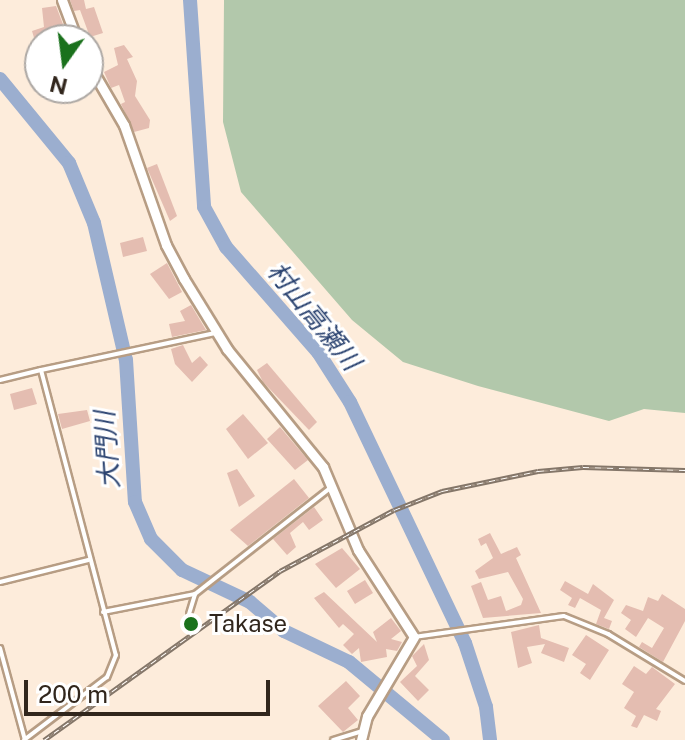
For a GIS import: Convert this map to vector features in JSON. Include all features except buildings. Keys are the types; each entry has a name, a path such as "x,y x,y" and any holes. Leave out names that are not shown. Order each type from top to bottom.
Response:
{"street":[{"path":"62,0 71,24"},
{"path":"104,91 124,125 166,245 216,333 312,452 332,486 364,560 414,637 360,736"}],"lane":[{"path":"0,380 216,333"},
{"path":"0,648 25,740 107,677 116,655 88,560 41,370"},
{"path":"103,612 195,594 332,486"},
{"path":"0,582 88,560"},
{"path":"189,614 195,594"},
{"path":"414,637 564,616 608,634 685,681"},
{"path":"333,740 360,736"}],"green space":[{"path":"224,0 685,0 685,413 644,409 609,421 478,386 403,362 352,320 241,192 223,122"}],"waterway":[{"name":"村山高瀬川","path":"190,0 204,207 226,247 318,352 350,402 465,643 486,707 490,740"},
{"name":"大門川","path":"0,79 69,163 94,223 126,360 135,502 151,539 182,570 250,602 284,631 349,662 443,740"}],"railway":[{"path":"44,740 280,571 394,510 442,491 538,471 583,467 685,470"}],"place":[{"name":"Takase","path":"191,624"}]}
